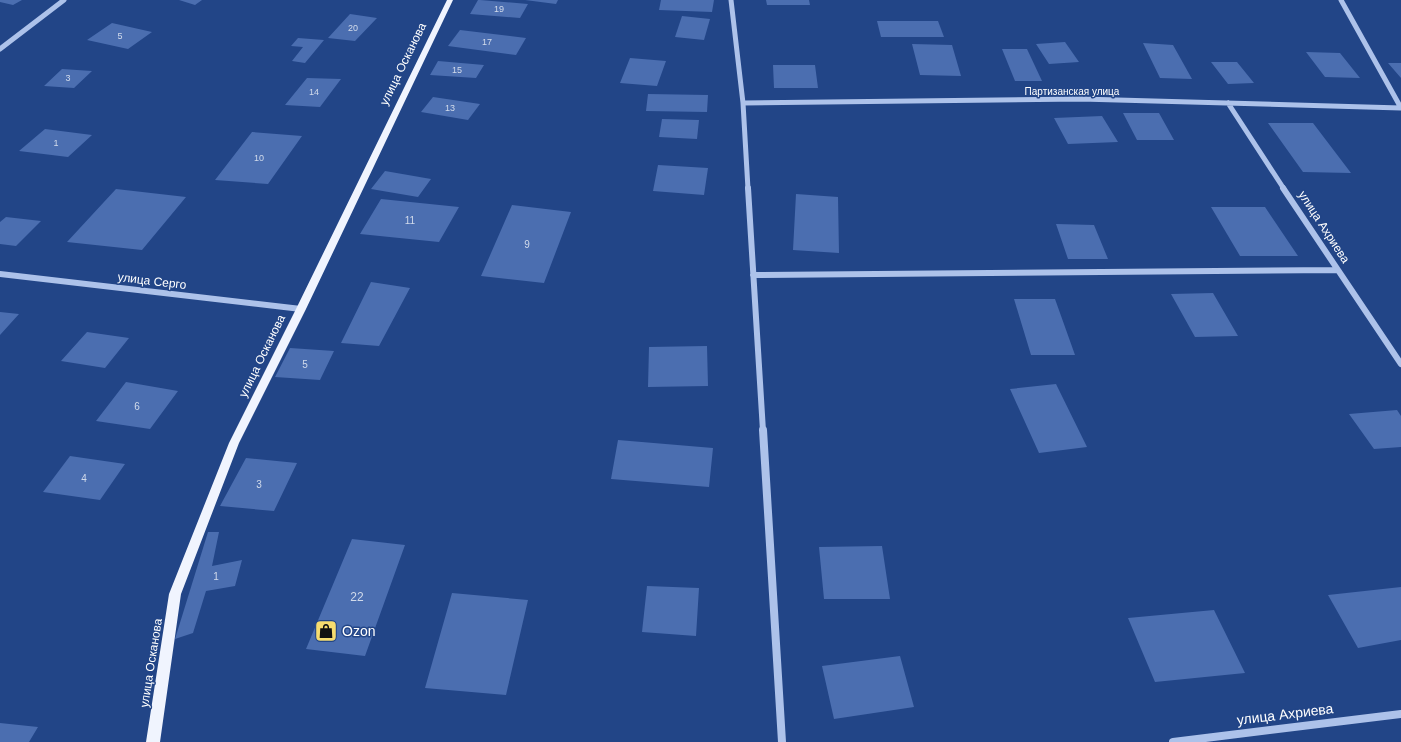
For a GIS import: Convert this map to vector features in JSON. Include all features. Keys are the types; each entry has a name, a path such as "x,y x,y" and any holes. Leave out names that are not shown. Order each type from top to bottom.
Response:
{"main road":[{"name":"улица Осканова","path":"153,742 175,594 234,444 450,0"}],"street":[{"path":"0,49 64,0"},
{"path":"731,0 743,103 782,742"},
{"path":"1340,0 1401,108"},
{"name":"Партизанская улица","path":"743,103 1081,99 1401,108"},
{"name":"улица Ахриева","path":"1228,103 1337,270 1401,364"},
{"path":"753,275 1337,270"},
{"name":"улица Серго","path":"0,274 301,309"},
{"name":"улица Ахриева","path":"1173,742 1401,714"}],"building":[{"path":"0,0 22,0 13,5 0,2"},
{"path":"179,0 202,0 195,5"},
{"path":"478,0 528,4 520,18 470,14"},
{"path":"525,0 558,0 556,4"},
{"path":"661,0 714,0 712,12 659,10"},
{"path":"766,0 809,0 810,5 767,5"},
{"path":"350,14 377,18 355,41 328,38"},
{"path":"682,16 710,19 704,40 675,37"},
{"path":"877,21 938,21 944,37 881,37"},
{"path":"112,23 152,32 128,49 87,40"},
{"path":"460,30 526,38 516,55 448,46"},
{"path":"298,38 324,40 305,63 292,61 303,47 291,46"},
{"path":"1065,42 1079,62 1049,64 1036,44"},
{"path":"1143,43 1173,45 1192,79 1160,78"},
{"path":"912,44 952,45 961,76 920,75"},
{"path":"1002,49 1027,49 1042,81 1015,81"},
{"path":"1306,52 1340,53 1360,78 1325,77"},
{"path":"630,58 666,61 657,86 620,83"},
{"path":"438,61 484,65 476,78 430,75"},
{"path":"1211,62 1237,62 1254,83 1228,84"},
{"path":"1388,63 1401,63 1401,78"},
{"path":"773,65 815,65 818,88 774,88"},
{"path":"62,69 92,71 74,88 44,86"},
{"path":"307,78 341,79 320,107 285,105"},
{"path":"648,94 708,95 707,112 646,111"},
{"path":"433,97 480,104 468,120 421,112"},
{"path":"1123,113 1159,113 1174,140 1137,140"},
{"path":"1102,116 1118,142 1068,144 1054,118"},
{"path":"662,119 699,120 697,139 659,137"},
{"path":"1268,123 1313,123 1351,173 1303,172"},
{"path":"45,129 92,135 68,157 19,151"},
{"path":"252,132 302,136 268,184 215,180"},
{"path":"658,165 708,168 704,195 653,191"},
{"path":"385,171 431,179 418,197 371,189"},
{"path":"116,189 186,197 142,250 67,242"},
{"path":"796,194 838,197 839,253 793,250"},
{"path":"381,199 459,207 439,242 360,234"},
{"path":"512,205 571,212 544,283 481,276"},
{"path":"1211,207 1265,207 1298,256 1240,256"},
{"path":"6,217 41,221 16,246 0,244 0,222"},
{"path":"1056,224 1094,225 1108,259 1068,259"},
{"path":"371,282 410,288 379,346 341,343"},
{"path":"1213,293 1238,336 1195,337 1171,294"},
{"path":"1014,299 1055,299 1075,355 1031,355"},
{"path":"0,312 19,314 0,335"},
{"path":"87,332 129,338 105,368 61,361"},
{"path":"707,346 708,386 648,387 649,347"},
{"path":"290,348 334,351 320,380 275,377"},
{"path":"126,382 178,391 150,429 96,421"},
{"path":"1056,384 1087,447 1039,453 1010,389"},
{"path":"1397,410 1401,416 1401,447 1374,449 1349,414"},
{"path":"618,440 713,448 709,487 611,479"},
{"path":"70,456 125,464 100,500 43,492"},
{"path":"246,458 297,463 274,511 220,506"},
{"path":"208,532 219,532 212,566 242,560 235,586 206,591 193,633 175,639"},
{"path":"352,539 405,545 365,656 306,649"},
{"path":"882,546 890,599 824,599 819,547"},
{"path":"647,586 699,588 696,636 642,632"},
{"path":"1401,587 1401,640 1358,648 1328,595"},
{"path":"452,593 528,600 506,695 425,688"},
{"path":"1214,610 1245,673 1155,682 1128,618"},
{"path":"900,656 914,707 834,719 822,666"},
{"path":"0,723 38,727 29,742 0,742"}],"place":[{"name":"Ozon","path":"326,631"}]}
